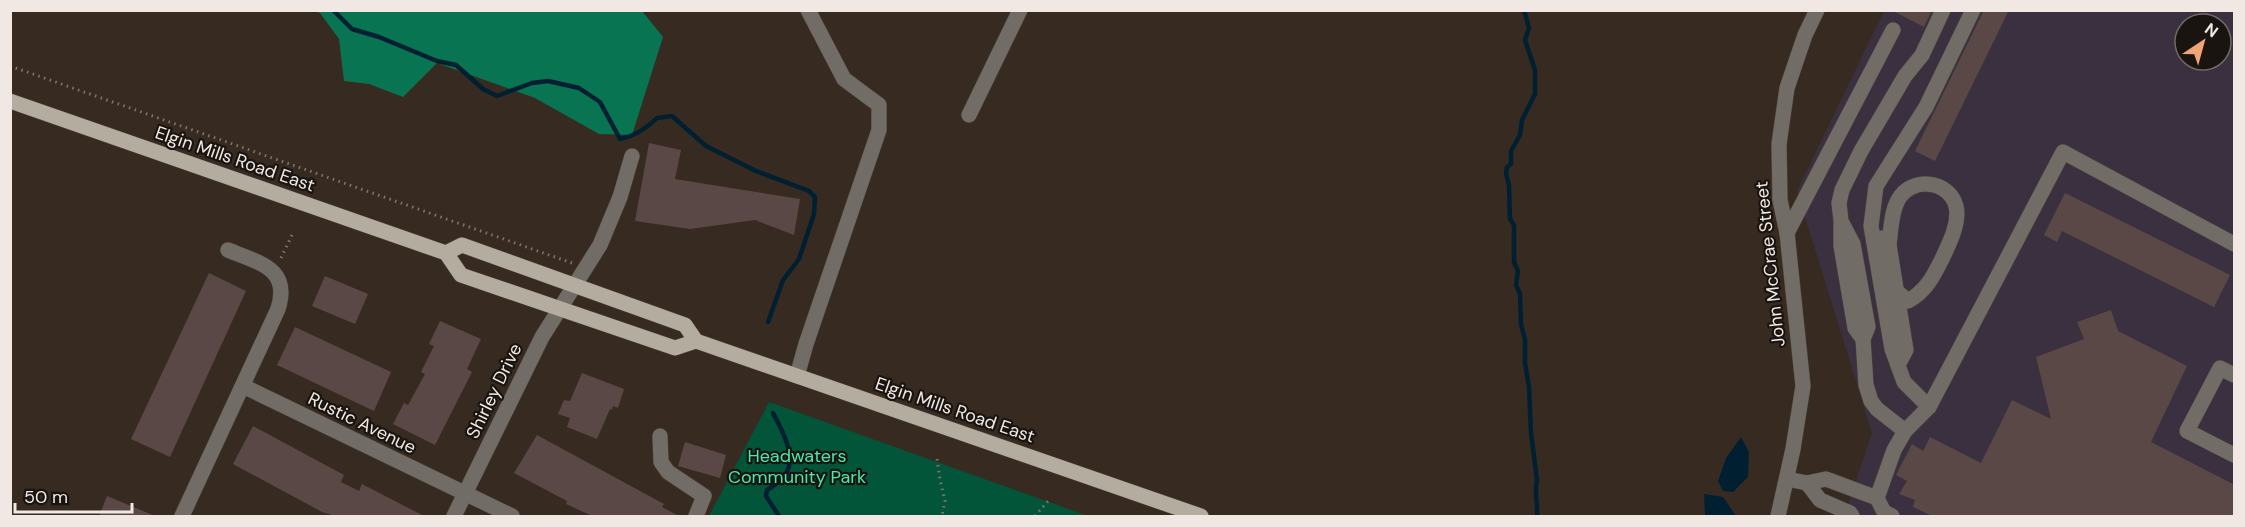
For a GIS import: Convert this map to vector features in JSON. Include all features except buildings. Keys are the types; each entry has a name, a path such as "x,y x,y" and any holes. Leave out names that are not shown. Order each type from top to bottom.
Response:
{"main road":[{"name":"Elgin Mills Road East","path":"10,101 446,253 461,275 675,348 696,341"},
{"name":"Elgin Mills Road East","path":"446,253 462,245 685,325 696,341 1201,516"}],"street":[{"path":"797,376 879,130 879,105 844,79 808,10"},
{"path":"969,115 1020,10"},
{"name":"John McCrae Street","path":"1778,516 1787,479 1803,386 1787,233 1780,200 1779,144 1782,116 1795,62 1817,10"},
{"path":"1905,431 1877,409 1871,401 1866,385 1863,339 1855,328 1842,246 1839,203 1842,190 1877,123 1905,76 1922,55 1943,10"},
{"path":"1929,407 1904,382 1892,349 1871,226 1876,186 1926,107 1973,10"},
{"path":"1787,233 1893,30"},
{"path":"1877,498 1894,450 1905,431 1929,407 2063,152 2235,244"},
{"name":"Shirley Drive","path":"454,516 542,337 600,245 620,197 632,156"},
{"path":"1895,290 1908,302 1921,294 1935,273 1949,244 1957,218 1952,197 1945,189 1924,183 1914,186 1905,191 1893,217 1888,245 1895,290 1906,350 1898,365"},
{"path":"1871,226 1888,245"},
{"path":"182,516 278,309 282,295 280,282 267,267 228,250"},
{"path":"2235,375 2220,368 2187,431 2235,454"},
{"name":"Rustic Avenue","path":"243,386 512,516"},
{"path":"660,436 661,462 668,472 704,496 696,516"},
{"path":"1787,479 1807,483 1826,479 1877,498 1886,515"},
{"path":"1807,483 1820,500 1852,516"}],"path":[{"path":"10,66 572,264"},
{"path":"280,260 292,236"},
{"path":"937,459 939,480 945,501 942,516"},
{"path":"1035,516 1049,500"}],"shaded area":[{"path":"1884,11 2234,11 2234,516 1844,516 1872,433 1797,191"}],"green space":[{"path":"314,11 642,11 663,37 632,135 599,134 535,98 437,63 403,97 369,84 344,81 339,39 320,13"},
{"name":"Headwaters Community Park","path":"769,402 1088,516 709,516"}],"water":[{"path":"1741,437 1749,452 1748,477 1733,492 1723,491 1718,481 1726,458"},
{"path":"1704,494 1723,497 1736,516 1705,516"}],"waterway":[{"path":"333,10 352,29 379,37 437,61 456,65 483,89 497,96 532,83 548,81 579,88 600,102 620,139 640,132 657,118 672,116 706,146 756,171 809,191 815,197 814,214 799,259 783,280 768,322"},
{"path":"1524,10 1529,28 1525,40 1535,70 1535,94 1522,120 1520,135 1511,151 1511,164 1507,167 1506,174 1509,185 1510,219 1514,225 1514,262 1518,271 1516,285 1520,294 1521,324 1525,340 1525,363 1537,480 1537,516"},
{"path":"773,413 785,437 789,455 787,472 767,490 766,496 779,516"}]}
